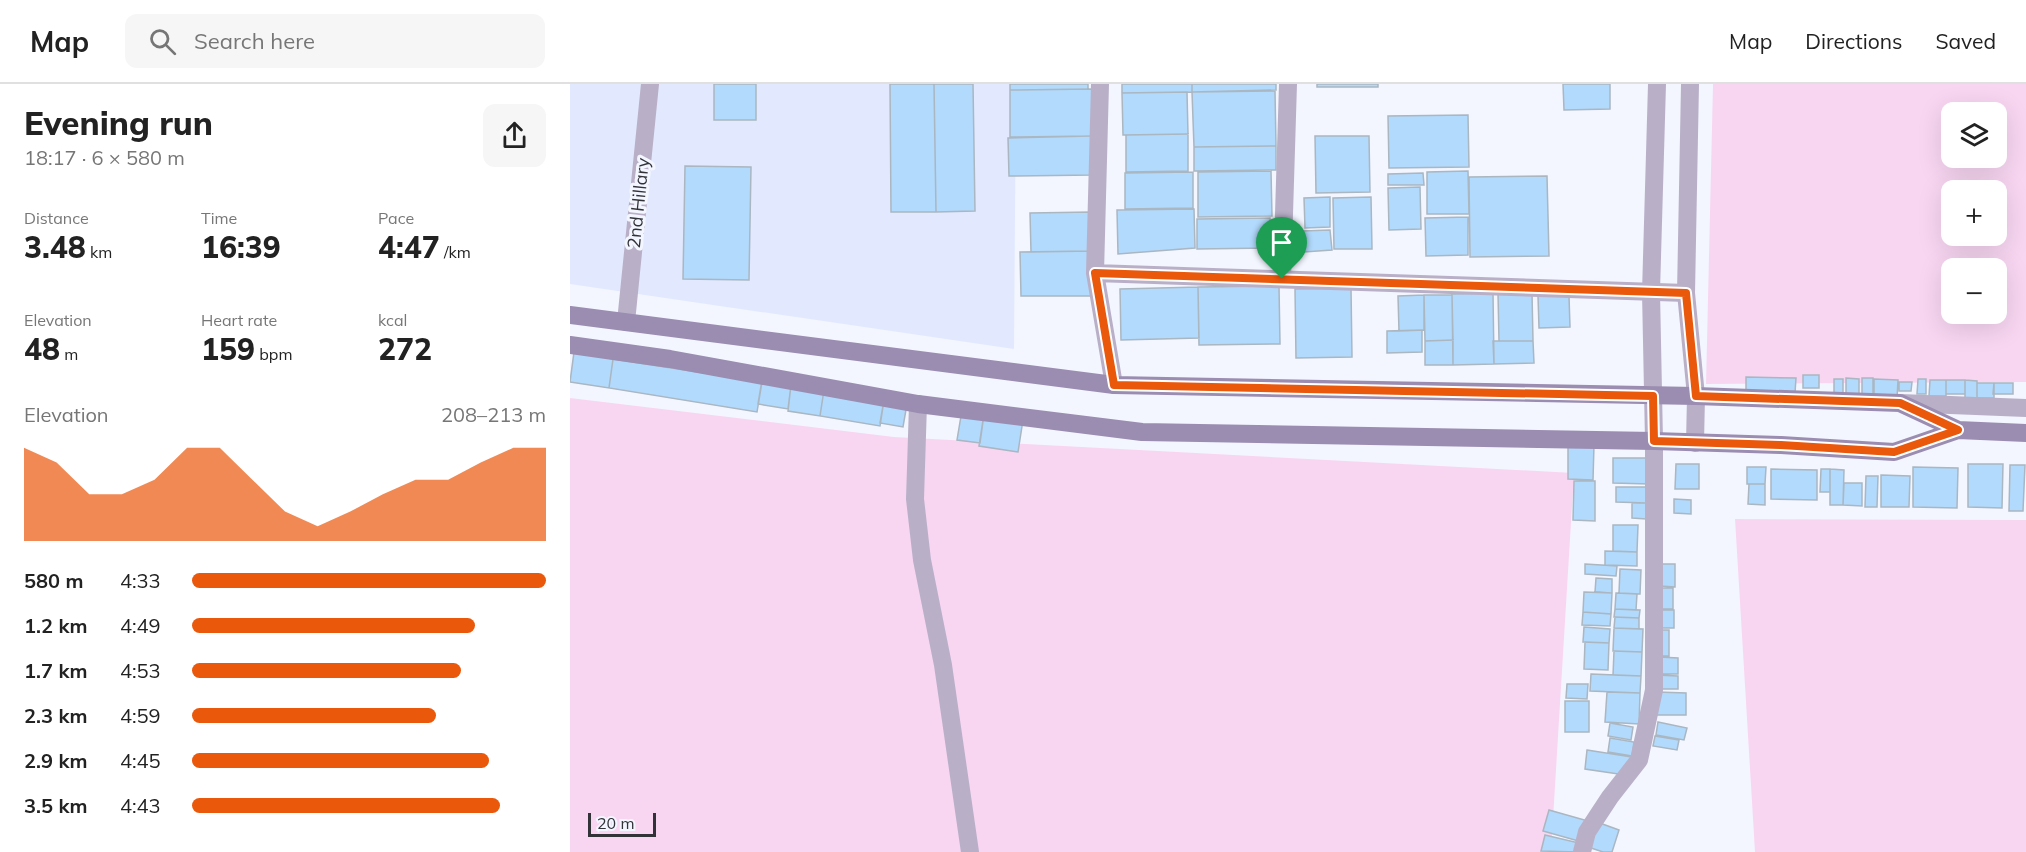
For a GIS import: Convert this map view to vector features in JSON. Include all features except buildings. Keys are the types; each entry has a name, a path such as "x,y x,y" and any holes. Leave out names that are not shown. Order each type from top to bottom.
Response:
{"main road":[{"path":"570,315 1114,385 1696,396 1900,403 1958,430"},
{"path":"570,345 670,359 918,404 1142,432 1654,441 1781,445 1894,452 1958,430 2026,433"}],"street":[{"name":"2nd Hillary","path":"626,322 650,84"},
{"path":"1100,84 1095,273 1114,385"},
{"path":"1282,279 1288,84"},
{"path":"1582,852 1587,832 1610,796 1639,760 1654,690 1652,292 1657,84"},
{"path":"1690,84 1686,293 1696,396 1695,443"},
{"path":"1095,273 1686,293"},
{"path":"1900,403 2026,408"},
{"path":"918,404 915,499 922,560 942,665 970,852"}],"shaded area":[{"path":"570,84 1016,84 1014,349 570,284"},
{"path":"1713,84 2026,84 2026,382 1706,384"},
{"path":"570,398 894,437 1574,473 1551,852 570,852"},
{"path":"1735,519 2026,520 2026,852 1755,852"}],"route":[{"path":"1095,273 1282,279 1686,293 1696,396 1900,403 1958,430 1894,452 1781,445 1654,441 1653,396 1114,385 1095,273"}]}
